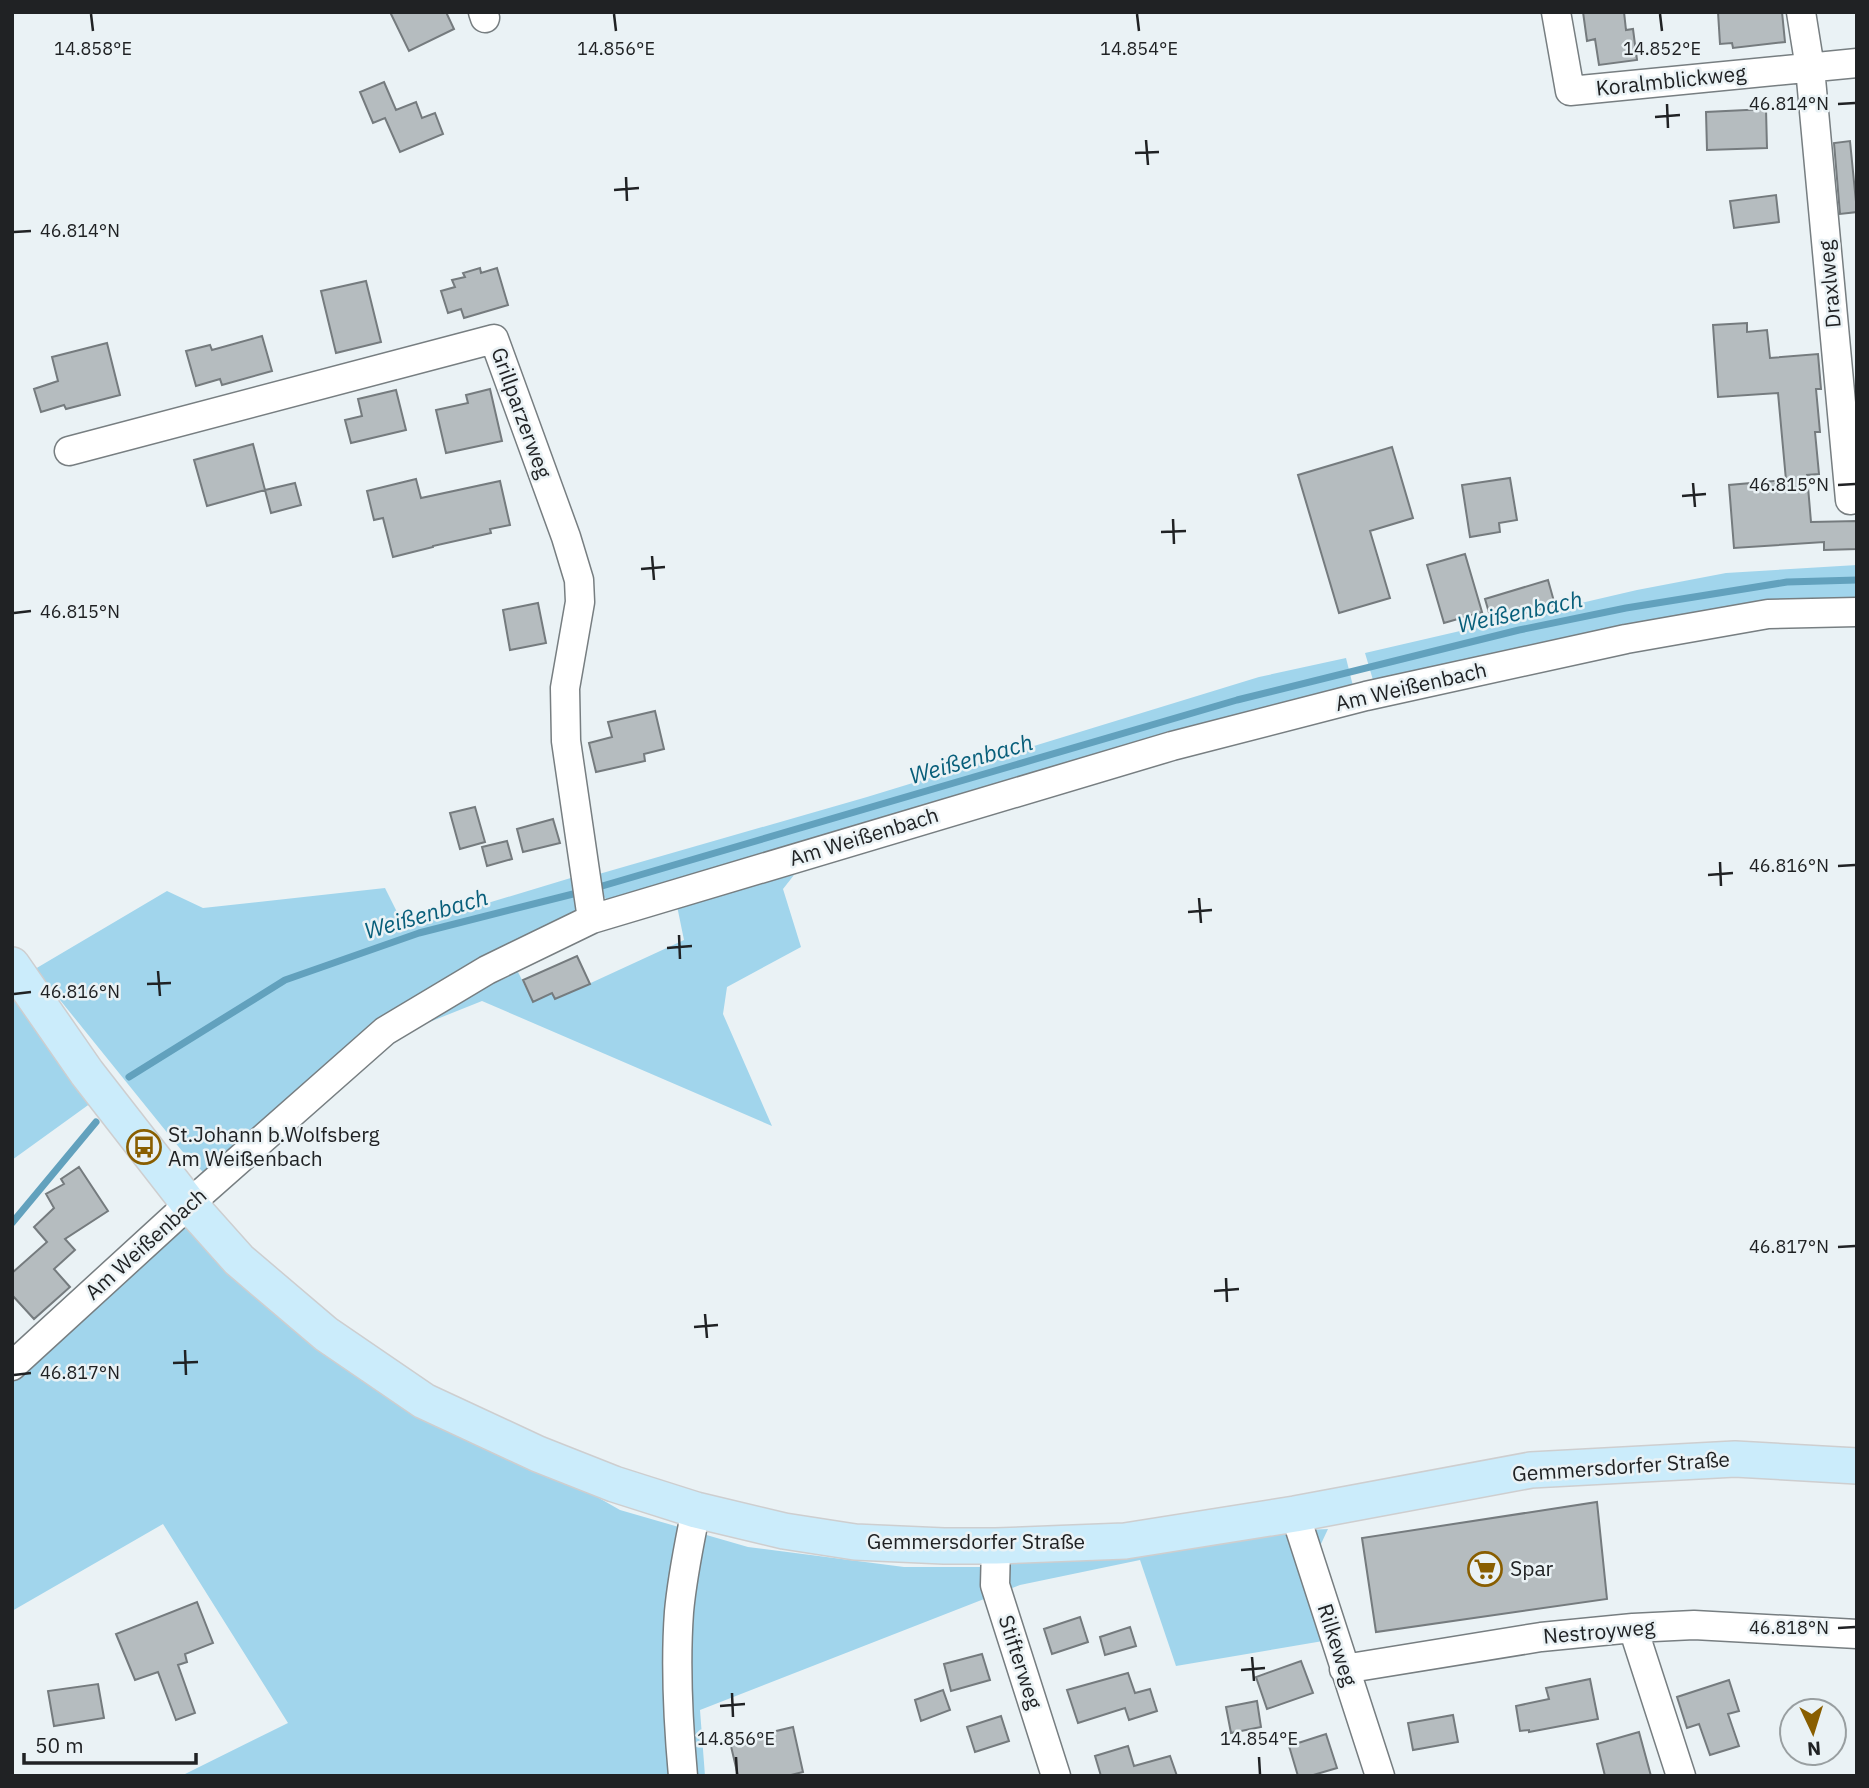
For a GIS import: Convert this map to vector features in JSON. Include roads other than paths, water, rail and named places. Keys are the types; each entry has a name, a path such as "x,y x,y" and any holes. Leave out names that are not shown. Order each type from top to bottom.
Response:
{"main road":[{"name":"Gemmersdorfer Straße","path":"12,965 87,1073 189,1204 239,1260 326,1334 424,1401 538,1454 614,1484 696,1510 784,1531 855,1542 996,1546 1125,1541 1294,1514 1531,1470 1735,1459 1857,1466"}],"street":[{"name":"Koralmblickweg","path":"1556,12 1570,91 1857,62"},
{"path":"1801,12 1810,68"},
{"name":"Draxlweg","path":"1810,68 1850,500"},
{"name":"Grillparzerweg","path":"69,451 494,339 579,580 580,602 565,688 566,741 591,915"},
{"name":"Am Weißenbach","path":"12,1366 189,1204 386,1031 487,970 591,915 1172,746 1366,696 1626,639 1755,616 1857,612"},
{"path":"683,1776 677,1707 679,1613 696,1510"},
{"name":"Rilkeweg","path":"1294,1514 1380,1776"},
{"name":"Stifterweg","path":"996,1546 995,1585 1056,1776"},
{"name":"Nestroyweg","path":"1344,1668 1541,1637 1633,1628 1694,1625 1857,1634"},
{"path":"1633,1628 1681,1776"}],"waterway":[{"name":"Weißenbach","path":"592,889 1237,700 1519,630 1626,608 1787,582 1857,580"},
{"name":"Weißenbach","path":"129,1077 285,980 419,933 581,892"},
{"name":"Weißenbach","path":"12,1223 96,1122"}],"place":[{"name":"St.Johann b.Wolfsberg Am Weißenbach","path":"144,1147"},
{"name":"Spar","path":"1485,1569"}]}
